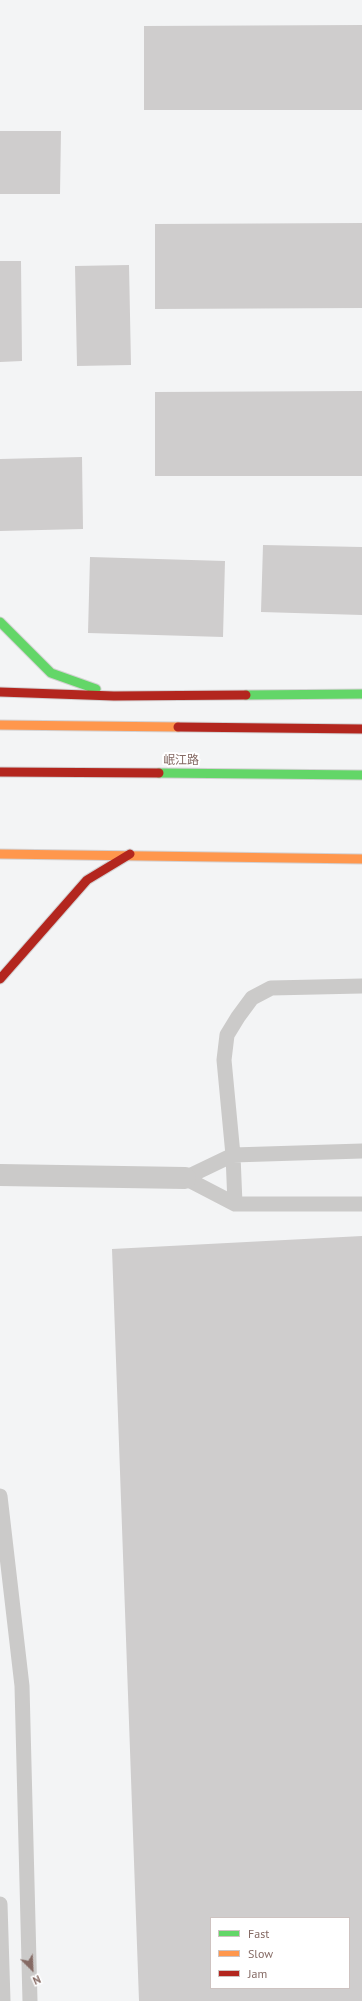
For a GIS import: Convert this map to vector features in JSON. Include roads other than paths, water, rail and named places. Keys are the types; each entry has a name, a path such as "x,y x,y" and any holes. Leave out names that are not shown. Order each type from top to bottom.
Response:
{"main road":[{"path":"0,622 51,673 114,696"},
{"path":"0,692 114,696 362,694"},
{"path":"0,725 362,729"},
{"name":"岷江路","path":"0,772 362,775"},
{"path":"0,845 275,848"},
{"path":"0,854 130,854 362,859"},
{"path":"0,979 28,949 87,880 130,854"}],"street":[{"path":"0,1175 185,1178"}],"lane":[{"path":"234,1204 233,1155 224,1060 227,1035 252,998 271,988 362,986"},
{"path":"185,1178 233,1155 362,1151"},
{"path":"185,1178 234,1204 362,1204"},
{"path":"0,1496 22,1686 30,2001"},
{"path":"0,1904 3,2001"}]}
